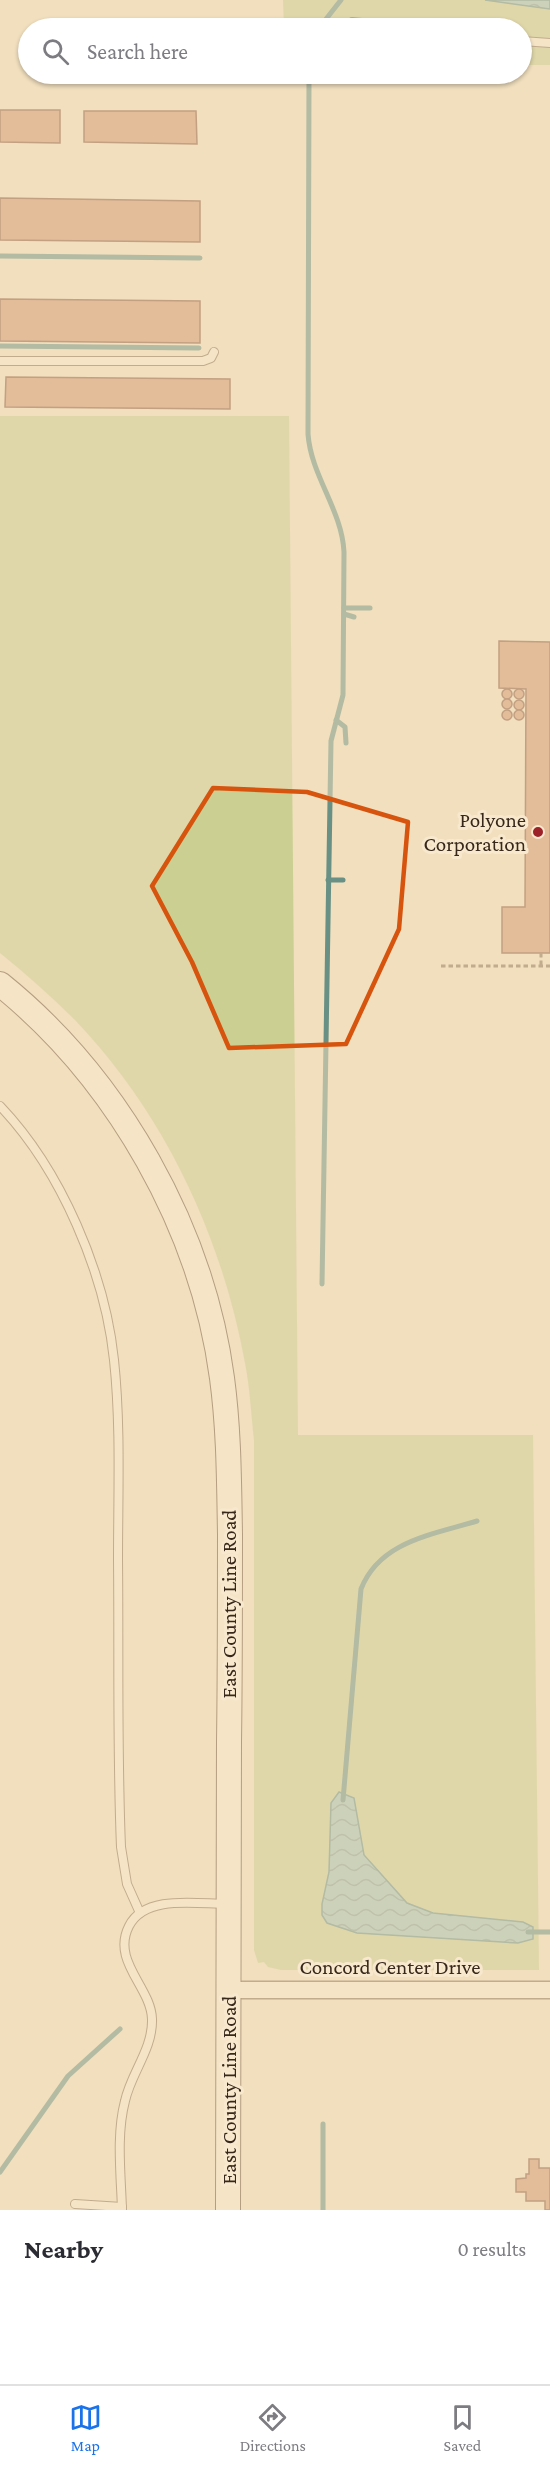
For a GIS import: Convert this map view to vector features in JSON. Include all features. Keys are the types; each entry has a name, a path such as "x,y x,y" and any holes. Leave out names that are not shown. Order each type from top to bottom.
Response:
{"main road":[{"name":"East County Line Road","path":"0,984 31,1011 59,1041 111,1105 158,1182 194,1266 216,1343 222,1375 228,1441 228,2210"}],"street":[{"name":"Concord Center Drive","path":"229,1990 550,1990"}],"lane":[{"path":"532,41 550,43"},
{"path":"0,361 203,361 211,358 214,351"},
{"path":"0,1106 44,1166 73,1218 99,1289 112,1345 118,1489 121,1847 127,1884 140,1913"},
{"path":"75,2204 122,2208 123,2110 128,2088 152,2032 151,2010 135,1979 126,1952 129,1926 140,1913 163,1904 229,1904"}],"path":[{"path":"541,953 541,966"},
{"path":"441,966 550,966"}],"highlighted area":[{"path":"213,788 307,792 408,822 399,929 346,1044 229,1048 192,962 152,886"}],"green space":[{"path":"283,0 550,0 550,65 532,65 532,18 284,18"},
{"path":"0,416 289,416 298,1435 533,1435 539,1970 281,1970 268,1967 264,1962 258,1963 254,1950 254,1440 247,1372 235,1316 205,1223 162,1136 136,1095 107,1056 75,1020 0,953"}],"water":[{"path":"485,0 550,0 550,9"},
{"path":"339,1792 354,1798 364,1855 407,1903 433,1913 523,1922 533,1927 533,1939 518,1943 357,1933 327,1923 322,1915 322,1904 329,1872 331,1803"}],"building":[{"path":"0,110 60,110 60,143 0,142"},
{"path":"84,111 196,111 197,144 84,142"},
{"path":"0,198 200,201 200,242 0,240"},
{"path":"0,299 200,301 200,343 0,341"},
{"path":"6,377 230,379 230,409 5,407"},
{"name":"Polyone Corporation","path":"499,641 550,642 550,953 502,953 502,907 525,907 526,689 499,688"},
{"path":"507,689 511,690 511,698 507,699 503,698 502,694 503,690"},
{"path":"519,689 523,690 523,698 519,699 515,698 514,694 515,690"},
{"path":"507,699 511,700 511,708 507,709 503,708 502,704 503,700"},
{"path":"519,700 523,701 523,709 519,710 515,709 514,705 515,701"},
{"path":"507,710 511,711 511,719 507,720 503,719 502,715 503,711"},
{"path":"519,710 523,711 523,719 519,720 515,719 514,715 515,711"},
{"path":"529,2159 539,2159 539,2168 550,2168 550,2210 545,2210 545,2201 526,2201 526,2192 516,2192 516,2179 526,2178 526,2174 529,2174"}],"waterway":[{"path":"327,18 341,0"},
{"path":"309,84 308,434 315,464 338,522 344,552 343,695 331,741 322,1284"},
{"path":"0,256 200,258"},
{"path":"0,346 199,348"},
{"path":"344,608 370,608"},
{"path":"344,614 354,617"},
{"path":"336,720 345,727 346,743"},
{"path":"328,880 343,880"},
{"path":"343,1800 361,1589 370,1573 394,1550 426,1536 477,1521"},
{"path":"528,1932 550,1932"},
{"path":"0,2172 68,2076 120,2029"},
{"path":"323,2124 323,2210"}],"place":[{"name":"Polyone Corporation","path":"538,832"}]}
